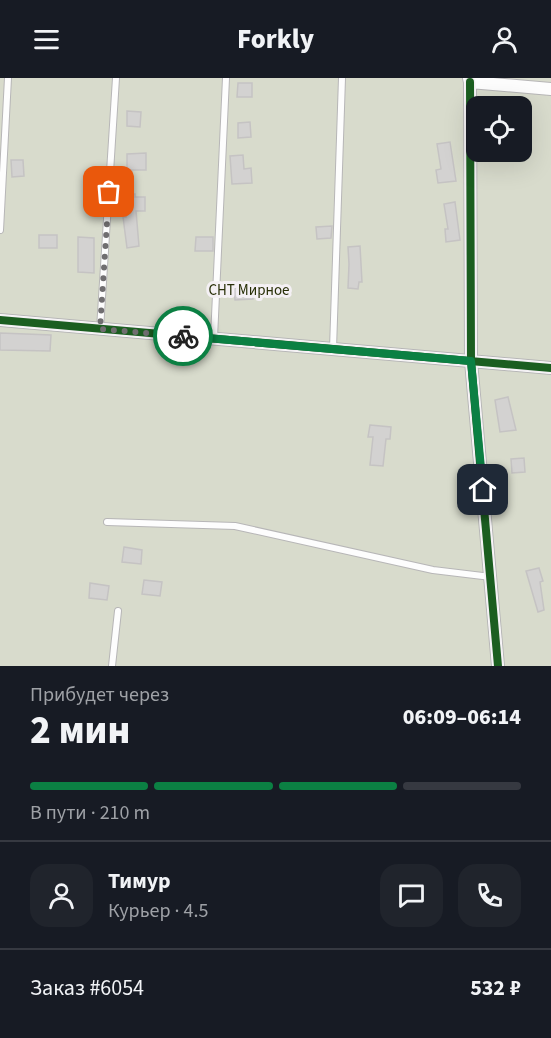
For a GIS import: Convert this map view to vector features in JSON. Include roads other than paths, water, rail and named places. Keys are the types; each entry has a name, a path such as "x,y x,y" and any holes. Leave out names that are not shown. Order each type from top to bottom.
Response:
{"street":[{"path":"498,666 471,361 469,80 551,89"},
{"path":"0,320 551,368"}],"lane":[{"path":"0,230 8,78"},
{"path":"100,329 116,78"},
{"path":"214,339 226,78"},
{"path":"333,349 342,78"},
{"path":"107,522 235,526 433,570 491,577"},
{"path":"112,666 118,611"}],"park label":[{"name":"СНТ Мирное","path":"249,290"}]}
